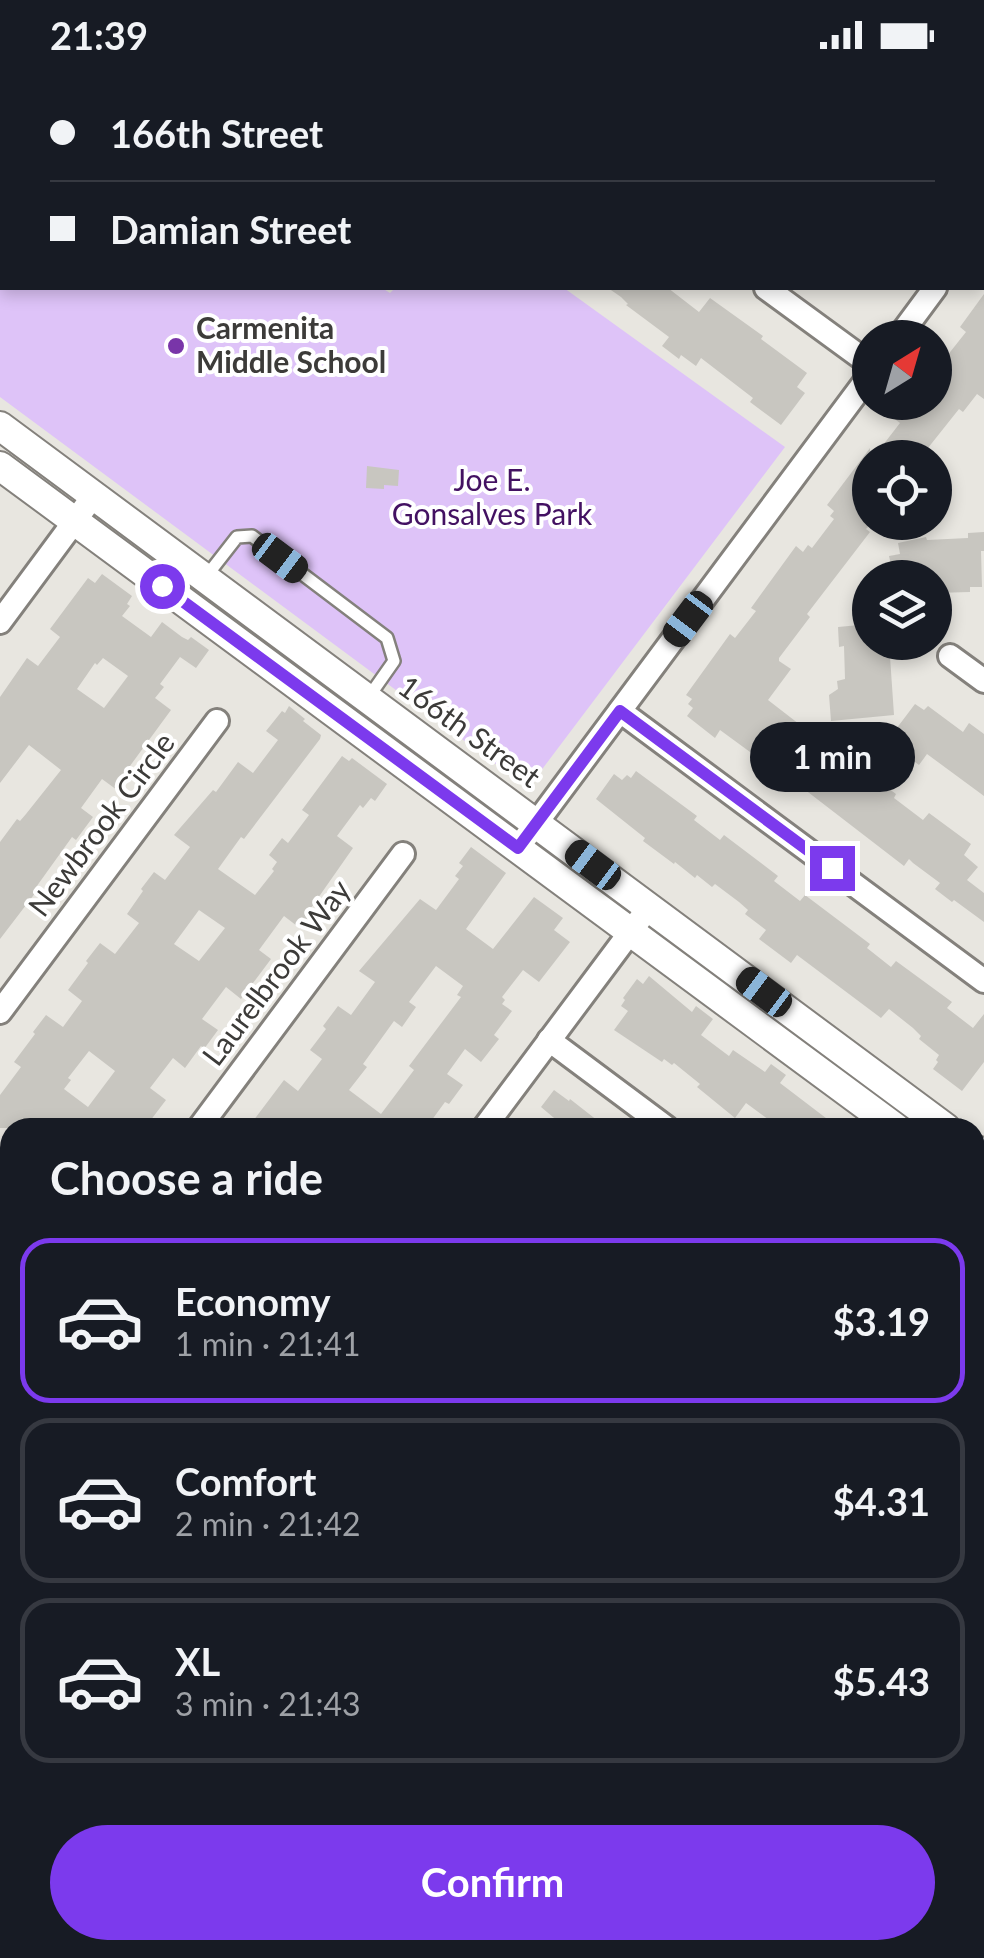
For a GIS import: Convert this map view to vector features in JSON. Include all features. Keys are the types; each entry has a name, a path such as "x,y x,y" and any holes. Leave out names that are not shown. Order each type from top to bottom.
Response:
{"street":[{"path":"769,290 852,351"},
{"path":"911,320 934,290"},
{"path":"518,848 852,399"},
{"name":"166th Street","path":"0,426 933,1118"},
{"path":"0,466 882,1118"},
{"path":"0,622 94,495"},
{"path":"952,657 984,681"},
{"path":"620,711 984,981"},
{"name":"Newbrook Circle","path":"0,1012 217,721"},
{"name":"Laurelbrook Way","path":"206,1118 403,854"},
{"path":"491,1118 649,907"},
{"path":"549,1040 654,1118"}],"lane":[{"path":"205,578 237,536 252,536 387,638 394,660 350,724"}],"green space":[{"name":"Joe E. Gonsalves Park","path":"0,290 567,290 785,447 540,772 516,779 0,397"}],"building":[{"path":"611,290 671,290 699,312 710,298 807,373 797,387 805,393 781,425 701,358 696,366 662,346 669,337"},
{"path":"984,294 984,399 977,394 963,412 959,409 952,418 952,350 966,332 960,327"},
{"path":"896,420 950,420 934,440 887,440 900,423"},
{"path":"367,466 399,470 398,486 366,488"},
{"path":"852,472 852,540 864,540 779,658 791,669 768,700 843,758 851,748 866,760 860,767 896,794 894,798 923,820 929,813 971,844 964,855 978,867 967,880 984,893 984,922 935,889 940,883 909,859 904,866 804,789 809,783 781,760 778,764 773,760 769,766 720,730 715,738 687,716 693,708 688,704 692,699 686,695 730,634 735,638 756,611 751,608 796,546 803,552 808,545 812,548 834,519 830,516 834,511 827,505"},
{"path":"984,532 982,587 970,587 970,592 952,593 952,560 890,560 889,556 900,554 898,543 968,538 968,533"},
{"path":"102,574 132,596 122,616 151,637 162,622 209,650 196,668 180,657 160,684 164,687 155,698 171,710 117,790 102,779 81,808 93,817 76,840 72,837 0,939 0,842 61,770 29,745 0,783 0,697 27,658 38,666 60,637 50,629 88,578 95,583","holes":["103,658 128,676 104,708 77,689"]},
{"path":"852,626 852,660 890,660 894,715 831,721 829,695 838,689 837,681 845,679 844,646 839,647 838,627"},
{"path":"915,704 924,710 928,706 963,732 969,723 984,734 984,796 927,754 919,765 887,741"},
{"path":"289,706 321,735 218,869 255,895 274,871 277,862 269,855 282,838 288,843 309,815 302,810 342,756 349,761 352,758 387,784 375,801 371,798 363,808 360,805 337,836 353,848 311,908 315,910 301,929 284,916 259,950 271,959 241,999 226,987 202,1019 218,1030 204,1049 201,1046 185,1068 173,1058 150,1088 166,1100 152,1118 0,1118 0,1095 21,1067 14,1062 33,1032 46,1015 63,1027 82,1001 68,990 86,961 100,943 115,954 139,923 127,914 141,889 154,872 165,880 190,847 174,835 213,790 216,792 238,762 253,773 278,740 266,731 282,711 285,713","holes":["199,910 225,928 199,961 174,944","89,1051 115,1071 88,1107 64,1089"]},
{"path":"636,771 697,816 694,820 720,840 724,835 778,876 774,881 800,901 805,895 870,944 867,948 891,967 896,961 952,1002 947,1008 973,1028 984,1014 984,1062 962,1091 933,1069 939,1055 919,1039 921,1036 913,1028 889,1009 881,1018 797,955 791,963 759,939 766,930 745,914 748,910 739,902 715,884 712,887 674,864 596,799 614,774 622,780 627,775 631,778"},
{"path":"471,847 506,873 466,929 493,949 534,897 563,918 554,930 570,942 539,982 523,970 502,997 502,1004 512,1011 494,1035 499,1039 481,1062 465,1049 447,1074 463,1085 449,1104 445,1102 433,1118 255,1118 284,1080 298,1091 322,1059 310,1050 326,1029 323,1026 338,1006 351,1015 375,982 359,971 420,899 436,910 459,879 455,876 463,866 459,863","holes":["436,966 463,986 457,995 461,997 409,1066 414,1070 381,1114 349,1090 394,1021 402,1027 416,1007 409,1002"]},
{"path":"649,976 692,1012 696,1006 713,1019 701,1035 729,1056 733,1050 765,1072 771,1064 786,1075 780,1083 826,1118 766,1118 746,1103 735,1118 674,1063 664,1059 662,1062 614,1030 628,1011 621,1006 623,998 637,979 643,984"},
{"path":"554,1090 594,1118 554,1118 541,1107"}],"place":[{"name":"Carmenita Middle School","path":"176,346"}],"route":[{"path":"162,586 518,848 620,711 832,868"}]}
